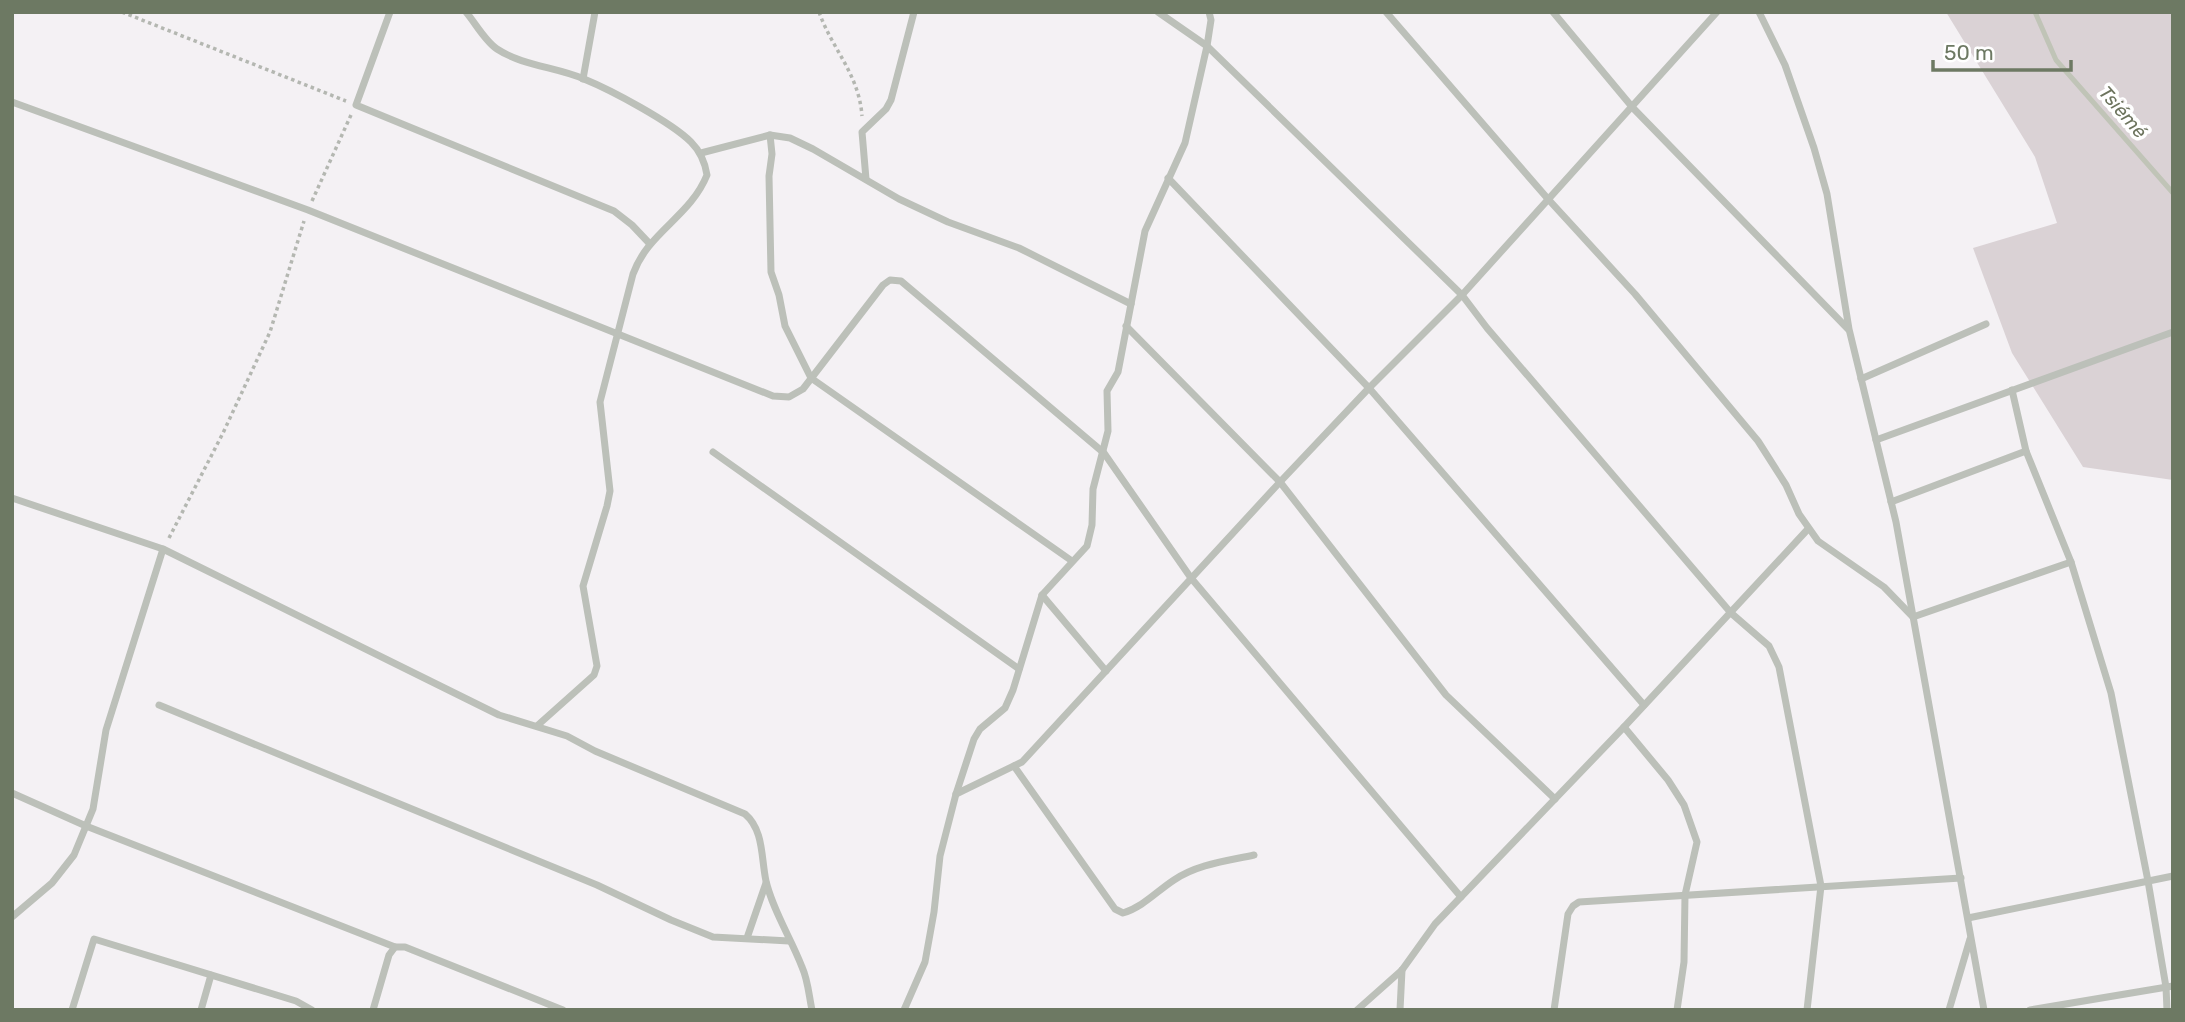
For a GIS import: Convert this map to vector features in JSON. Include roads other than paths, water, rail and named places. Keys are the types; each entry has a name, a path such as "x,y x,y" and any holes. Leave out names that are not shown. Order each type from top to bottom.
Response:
{"street":[{"path":"390,12 356,105 614,211 649,243"},
{"path":"466,12 496,48 512,57 583,79 634,105 678,132 701,153 707,175 694,200 649,243 638,259 600,402 610,491 583,586 597,666 594,675 538,725"},
{"path":"583,79 595,12"},
{"path":"866,179 862,132 886,109 891,100 914,12"},
{"path":"1158,12 1208,46 1462,295 1487,328 1731,613 1769,646 1779,667 1821,887 1807,1010"},
{"path":"905,1010 926,962 940,856 956,794 975,739 980,729 1005,708 1042,595 1087,546 1092,525 1093,489 1108,431 1107,391 1118,372 1144,231 1185,143 1208,46 1212,20 1209,12"},
{"path":"1386,12 1548,199 1635,294 1758,442 1786,485 1808,529 1818,541 1884,587 1913,617"},
{"path":"1553,12 1633,108 1849,329"},
{"path":"956,794 1022,762 1368,388 1462,295 1717,12"},
{"path":"1759,12 1785,65 1827,194 1849,329 1891,502 1984,1010"},
{"path":"12,102 307,210 773,396 796,395 883,285 890,280 901,281 1104,453 1191,578 1461,897"},
{"path":"701,153 770,135 790,138 936,217 1019,248 1130,304"},
{"path":"770,135 771,272 785,326 811,378 1072,561"},
{"path":"1168,178 1368,388 1644,705"},
{"path":"1861,379 1986,324"},
{"path":"1126,326 1280,482 1447,695 1555,799"},
{"path":"1875,440 2173,332"},
{"path":"2012,390 2026,451 2071,562 2111,693 2169,987 2167,1010"},
{"path":"1891,502 2026,451"},
{"path":"713,452 1019,669"},
{"path":"12,498 163,549 499,715 538,725 745,814 753,820 757,829 766,882 789,941 803,968 812,1010"},
{"path":"1357,1010 1402,970 1434,924 1624,727 1808,529"},
{"path":"12,917 52,883 74,856 93,809 106,730 163,549"},
{"path":"1913,617 2071,562"},
{"path":"1042,595 1106,671"},
{"path":"159,705 584,880 713,937 789,941"},
{"path":"1624,727 1668,780 1684,805 1696,842 1685,895 1684,962 1677,1010"},
{"path":"1014,766 1115,909 1123,913 1135,909 1174,879 1193,869 1254,855"},
{"path":"12,793 86,826 563,1010"},
{"path":"1968,918 2173,876"},
{"path":"1554,1010 1568,914 1573,906 1588,900 1961,878"},
{"path":"747,938 766,882"},
{"path":"1949,1010 1971,935"},
{"path":"72,1010 94,939 296,1001 312,1010"},
{"path":"373,1010 389,955 395,947"},
{"path":"1400,1010 1402,970"},
{"path":"201,1010 211,975"},
{"path":"2029,1010 2169,987"}],"waterway":[{"name":"Tsiémé","path":"2035,12 2056,60 2173,193"}]}
